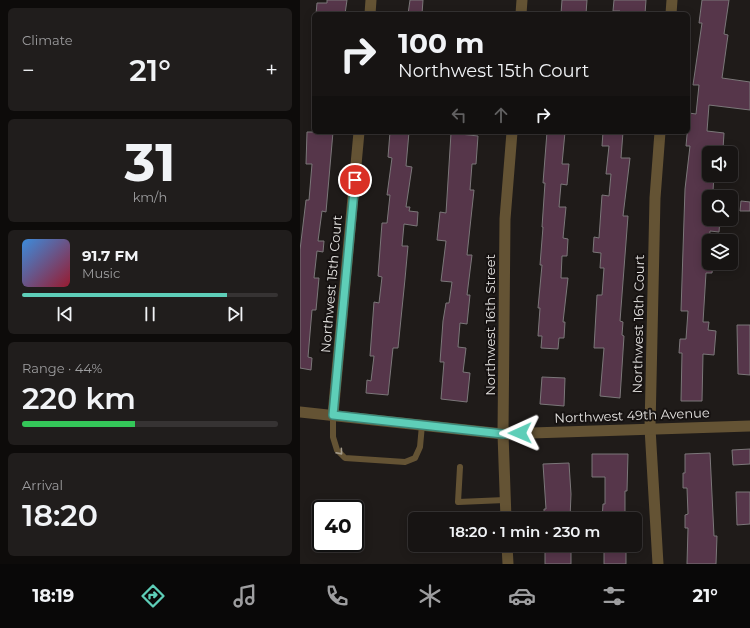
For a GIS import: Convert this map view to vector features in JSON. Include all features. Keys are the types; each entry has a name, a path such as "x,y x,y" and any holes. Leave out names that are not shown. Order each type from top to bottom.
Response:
{"street":[{"path":"370,12 371,0"},
{"path":"521,12 522,0"},
{"path":"671,12 672,0"},
{"name":"Northwest 15th Court","path":"333,415 359,134"},
{"name":"Northwest 16th Street","path":"506,512 503,434 505,219 512,134"},
{"name":"Northwest 16th Court","path":"658,564 650,428 655,198 660,134"},
{"name":"Northwest 49th Avenue","path":"300,412 503,434 650,428 750,426"},
{"path":"507,552 508,564"}],"lane":[{"path":"333,415 333,437 337,450 345,458 405,462 415,458 420,447 422,425"},
{"path":"460,467 458,502 505,500"}],"building":[{"path":"327,0 347,0 345,12 316,12 317,3 327,3"},
{"path":"410,0 423,0 422,12 408,12"},
{"path":"562,0 587,0 586,12 561,12"},
{"path":"614,0 646,0 645,12 613,11"},
{"path":"702,0 729,0 724,34 728,35 722,78 750,82 750,110 709,105 707,131 724,133 723,146 702,146 702,182 714,182 713,190 702,190 702,226 719,226 719,232 710,231 710,234 702,234 702,270 712,270 712,273 706,273 703,322 709,322 708,330 716,331 714,355 703,354 702,401 681,401 682,353 679,353 680,339 686,339 688,311 681,311 685,189 690,146 686,146 687,134 690,134 690,113 696,114 699,85 693,85 702,23 699,23"},
{"path":"307,132 312,132 312,134 333,134 326,212 322,211 318,241 324,241 323,252 317,251 314,278 319,278 316,310 312,310 308,357 312,358 311,370 300,368 300,250 306,200 309,200 312,164 306,164"},
{"path":"390,134 409,134 406,166 412,167 406,207 410,207 409,211 418,212 417,226 404,224 402,246 408,246 405,279 398,348 393,348 388,395 366,393 367,380 371,381 374,356 370,356 374,302 379,303 382,277 378,276 382,223 387,223 390,195 387,195 392,158 388,157"},
{"path":"451,134 478,136 476,164 472,164 470,190 474,190 467,255 472,255 467,295 470,295 467,324 460,323 458,347 466,348 463,372 470,373 467,402 441,399 444,362 440,362 443,321 446,303 449,303 452,282 441,281 446,241 437,240 440,212 446,213"},
{"path":"547,134 565,134 562,164 569,164 567,185 561,184 559,207 566,207 563,238 568,239 567,256 562,256 561,278 568,278 563,322 565,322 564,338 559,338 558,349 541,348 542,336 538,336 540,308 538,308 542,265 540,265 545,183 543,183"},
{"path":"603,134 623,134 621,158 630,158 623,216 628,216 620,321 623,322 622,335 624,336 620,398 600,396 604,348 594,348 597,295 602,295 604,268 600,268 601,253 593,252 594,237 599,238 602,195 609,196 611,174 606,174 609,146 602,146"},
{"path":"741,201 750,202 750,211 740,211"},
{"path":"737,325 750,325 750,375 738,374"},
{"path":"542,377 565,378 564,406 540,404"},
{"path":"750,449 750,464 733,465 732,450"},
{"path":"710,453 714,536 717,536 716,564 687,564 688,528 685,528 685,515 688,514 687,488 683,488 685,454"},
{"path":"592,454 628,454 625,512 602,512 603,504 605,504 605,477 592,477"},
{"path":"569,463 570,512 544,512 544,509 546,509 543,464"},
{"path":"736,492 750,492 750,524 737,525"},
{"path":"545,552 571,552 571,564 545,564"},
{"path":"604,552 626,552 626,564 604,564"}],"route":[{"path":"355,180 333,415 503,434 520,433"}]}
